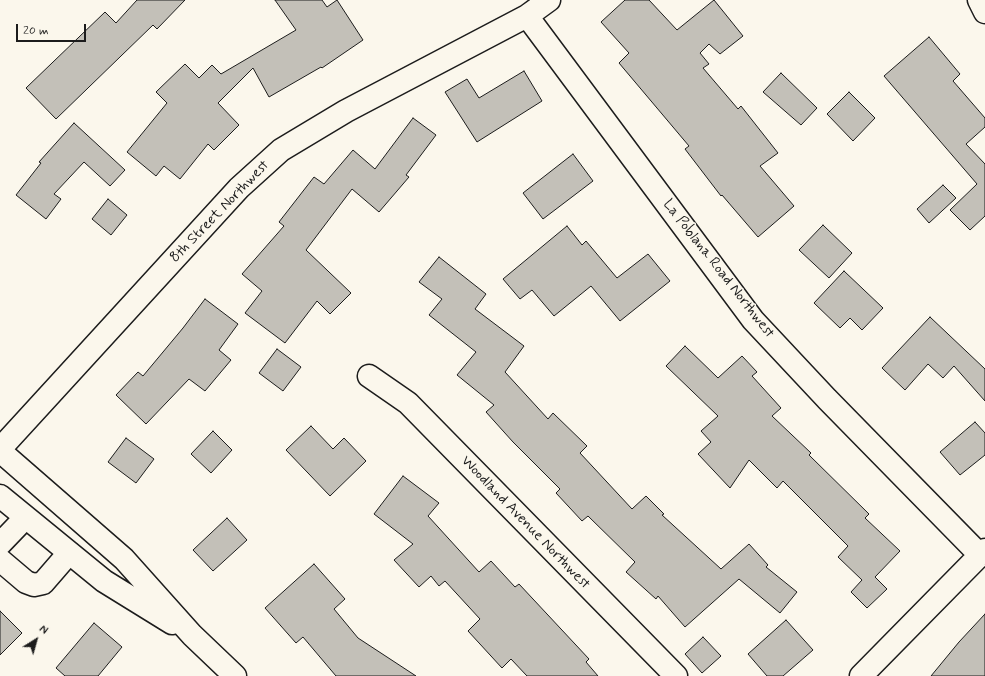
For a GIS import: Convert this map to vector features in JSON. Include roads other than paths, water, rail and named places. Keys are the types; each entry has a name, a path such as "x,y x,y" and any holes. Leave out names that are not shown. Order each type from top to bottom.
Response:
{"street":[{"name":"8th Street Northwest","path":"0,450 239,188 281,150 346,111 527,16 549,0"},
{"name":"La Poblana Road Northwest","path":"527,16 753,320 833,404 983,553"},
{"name":"Woodland Avenue Northwest","path":"369,376 408,403 676,676"},
{"path":"0,450 124,559 192,635 235,676"},
{"path":"0,496 104,582 192,635"},
{"path":"0,544 25,518"},
{"path":"0,560 26,582 34,585 43,583 69,553"},
{"path":"862,676 983,553"}]}
